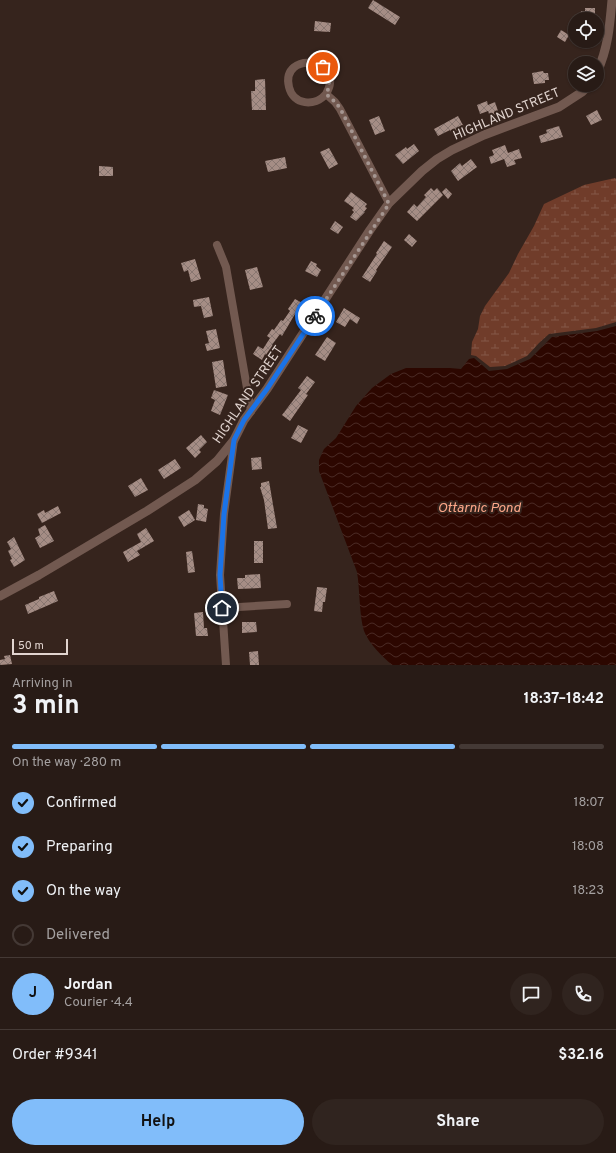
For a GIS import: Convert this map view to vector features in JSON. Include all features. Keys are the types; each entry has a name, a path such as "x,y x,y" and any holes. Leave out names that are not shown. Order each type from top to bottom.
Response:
{"street":[{"path":"603,56 608,36 612,0"},
{"path":"304,62 311,62 320,65 327,72 329,78 329,86 326,94 318,101 311,103 298,100 291,93 289,87 289,78 292,72 296,67 304,62"},
{"name":"HIGHLAND STREET","path":"0,596 91,545 195,480 217,460 234,440 251,411 267,389 370,230 389,204 422,171 437,159 452,150 484,135 559,107 582,92"},
{"path":"326,94 340,108 389,204"},
{"path":"217,246 226,266 251,411"},
{"path":"226,665 220,575 224,514 234,440"},
{"path":"222,608 287,604"}],"green space":[{"path":"615,178 616,322 596,328 549,334 527,356 505,366 490,367 476,356 471,355 472,342 478,329 480,316 485,306 509,273 544,204 584,185"}],"water":[{"name":"Ottarnic Pond","path":"616,326 616,665 392,665 372,645 364,631 361,618 357,572 319,471 319,460 324,449 336,438 356,406 372,388 391,374 406,368 461,369 469,359 474,358 489,371 507,369 530,359 552,337 597,331"}],"building":[{"path":"373,0 400,17 395,25 368,8"},
{"path":"585,8 595,8 595,12 581,12 585,11"},
{"path":"315,21 331,23 330,32 314,31"},
{"path":"561,30 568,34 565,42 557,37"},
{"path":"543,71 544,73 548,73 549,80 545,80 545,83 534,84 532,73"},
{"path":"265,79 266,110 252,110 251,91 255,91 255,80"},
{"path":"487,101 488,105 495,102 499,114 490,117 488,111 480,114 477,105"},
{"path":"597,110 602,120 591,125 586,116"},
{"path":"379,116 385,131 375,135 369,120"},
{"path":"458,116 464,127 452,133 450,130 438,136 434,129"},
{"path":"559,126 563,137 541,143 539,136 547,133 546,130"},
{"path":"414,144 419,151 403,164 395,155 406,147 407,149"},
{"path":"505,145 508,153 519,149 522,158 514,160 516,164 507,167 504,159 491,164 489,157 494,155 492,150"},
{"path":"329,148 338,164 329,169 320,152"},
{"path":"285,157 287,168 268,172 265,161"},
{"path":"471,159 477,167 458,181 451,171 460,163 462,166"},
{"path":"99,166 113,167 113,176 99,176"},
{"path":"431,188 434,191 437,188 443,195 417,221 407,212 414,204 417,207 426,197 424,195"},
{"path":"446,188 452,194 448,199 442,192"},
{"path":"351,192 367,204 365,207 367,208 365,212 356,221 350,217 354,212 352,210 354,208 344,201"},
{"path":"335,221 343,227 338,234 330,229"},
{"path":"409,234 417,241 412,247 404,240"},
{"path":"384,241 392,247 376,270 377,271 370,282 362,277"},
{"path":"195,259 201,279 191,282 188,270 184,272 181,263"},
{"path":"311,261 317,264 316,266 321,270 317,277 305,271"},
{"path":"257,267 263,287 250,290 245,270"},
{"path":"209,297 213,316 204,318 201,306 194,307 193,300"},
{"path":"295,299 304,304 297,315 295,314 282,336 280,334 272,345 275,347 269,357 265,354 262,360 253,354 258,346 263,349 270,338 267,336 272,329 274,330 281,320 283,321 290,311 288,309"},
{"path":"344,308 360,318 357,324 350,319 345,327 336,322"},
{"path":"216,329 220,348 207,351 205,344 209,343 206,331"},
{"path":"327,337 336,343 325,361 315,355"},
{"path":"223,360 227,386 216,388 212,362"},
{"path":"307,376 315,382 290,421 282,415 301,390 298,388"},
{"path":"214,390 228,395 220,415 211,411 215,400 211,398"},
{"path":"298,425 308,430 301,443 291,438"},
{"path":"201,435 207,442 199,450 201,452 195,458 186,448"},
{"path":"261,457 262,469 252,470 251,458"},
{"path":"175,459 181,468 164,479 158,470"},
{"path":"141,478 148,490 135,497 128,486"},
{"path":"269,481 277,528 268,529 264,500 260,487 261,483"},
{"path":"198,504 204,505 204,508 208,509 206,522 196,520"},
{"path":"58,506 61,513 42,523 37,514 44,510 45,513"},
{"path":"189,510 195,520 184,527 178,517"},
{"path":"45,525 54,541 40,548 35,538 40,535 38,529"},
{"path":"146,528 154,541 137,551 140,555 128,562 123,552 141,542 137,534"},
{"path":"14,537 25,560 14,567 10,560 12,559 8,551 11,549 7,542"},
{"path":"254,541 263,541 263,563 254,563"},
{"path":"192,551 195,572 188,573 186,552"},
{"path":"260,574 261,588 238,589 237,578 245,578 245,575"},
{"path":"317,587 327,588 322,612 314,611"},
{"path":"54,591 58,601 28,614 25,605"},
{"path":"203,612 204,628 207,628 208,636 196,636 194,613"},
{"path":"242,622 256,622 257,632 242,633"},
{"path":"258,651 259,665 250,665 249,652"},
{"path":"10,655 12,664 0,665 0,660 5,659 4,656"}],"way so far":[{"path":"315,316 370,230 389,204 340,108 326,94 329,81 327,72 323,67"}],"route":[{"path":"222,608 220,575 224,514 234,440 244,420 267,389 315,316"}]}
